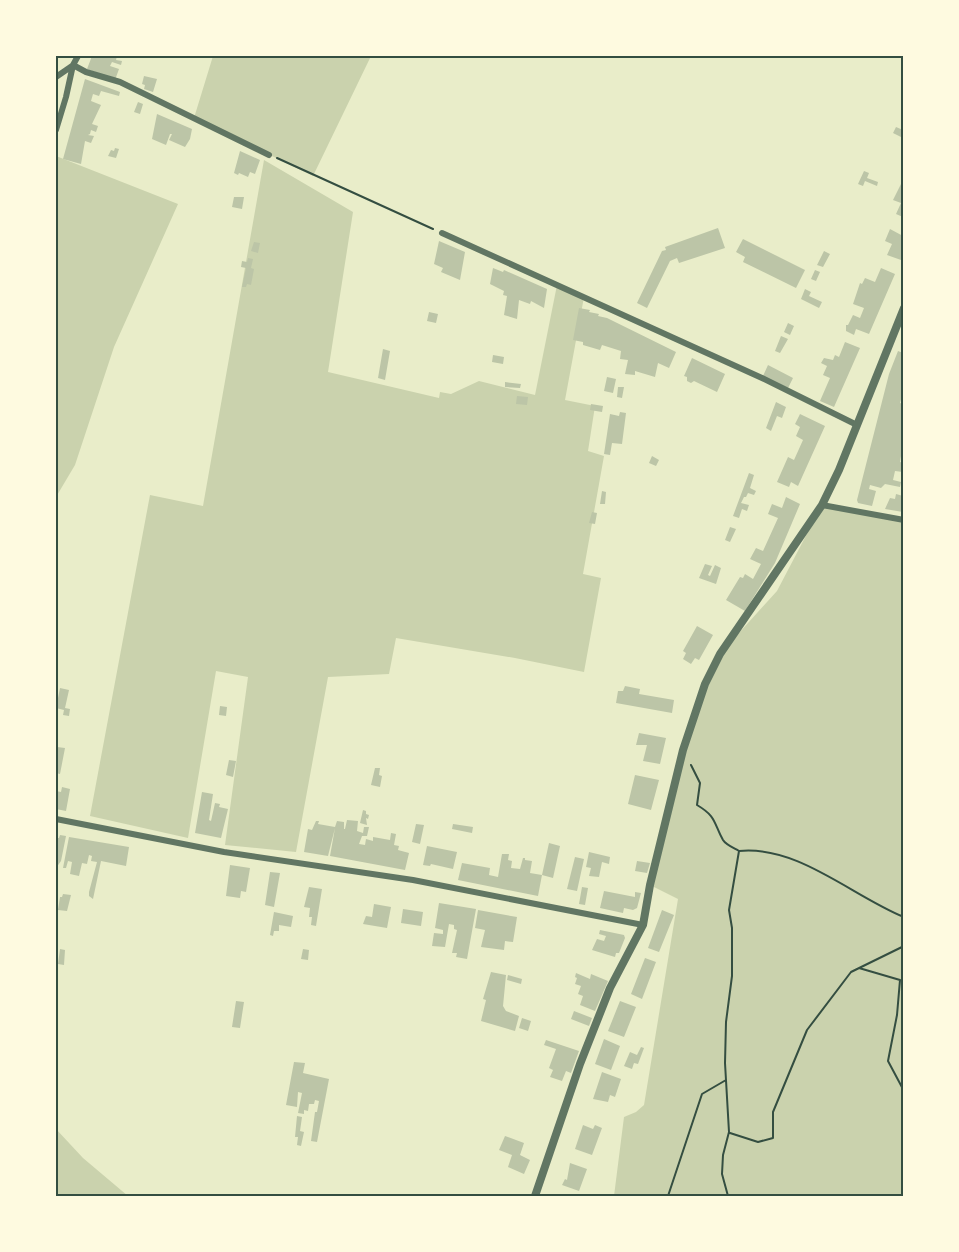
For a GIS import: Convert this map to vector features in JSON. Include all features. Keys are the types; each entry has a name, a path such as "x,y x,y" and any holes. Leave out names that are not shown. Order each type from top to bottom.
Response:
{"street":[{"path":"56,130 73,65 78,56"},
{"path":"56,77 73,65"},
{"path":"73,65 86,72 120,82 269,155"},
{"path":"441,233 742,369 857,425"},
{"path":"535,1197 580,1064 610,988 643,926 650,885 682,750 705,684 720,654 822,505 839,470 903,308"},
{"path":"822,505 903,520"},
{"path":"56,819 224,852 413,880 643,926"}],"path":[{"path":"269,155 441,233"},
{"path":"682,750 700,783 697,805 709,812 717,823 724,842 739,851 753,850 793,859 903,917"},
{"path":"728,1197 722,1174 723,1155 729,1132 726,1022 732,976 732,928 729,910 739,851"},
{"path":"729,1132 758,1142 773,1138 773,1112 807,1030 851,972 903,946"},
{"path":"859,968 900,980 897,1015 888,1061 903,1091"},
{"path":"668,1197 702,1094 726,1080"}],"green space":[{"path":"213,56 371,56 313,176 194,118"},
{"path":"56,156 178,204 114,347 75,465 56,497"},
{"path":"264,160 353,212 328,372 439,398 440,392 451,394 479,381 535,395 557,285 584,297 565,400 595,406 588,451 604,456 583,574 601,578 584,672 396,638 389,674 328,677 296,852 225,845 248,677 216,671 188,838 90,816 150,495 203,506"},
{"path":"822,505 903,520 903,1196 614,1196 624,1117 636,1112 644,1105 678,899 650,885 683,750 720,654 777,591"},
{"path":"56,1129 83,1158 128,1196 56,1196"}],"building":[{"path":"92,56 117,56 116,60 122,61 121,65 112,62 110,66 119,69 115,80 87,69"},
{"path":"144,76 157,79 153,92 144,89 145,85 142,84"},
{"path":"85,79 120,92 119,96 101,91 99,96 93,94 91,101 101,105 92,124 98,126 96,132 91,130 88,135 94,136 91,143 85,141 81,164 63,159"},
{"path":"138,102 143,104 140,114 134,112"},
{"path":"157,114 192,129 185,147 169,140 172,134 166,145 152,139"},
{"path":"896,127 903,130 903,138 893,133"},
{"path":"115,148 119,149 116,158 108,156 111,150 114,151"},
{"path":"240,151 260,160 255,174 250,172 248,177 234,173"},
{"path":"864,171 869,173 867,178 878,182 877,186 865,181 863,186 858,184"},
{"path":"901,184 903,185 903,217 896,214 901,203 893,200"},
{"path":"234,197 244,197 242,209 232,207"},
{"path":"718,228 725,248 679,263 677,258 670,261 647,308 637,303 662,251 666,250 665,247"},
{"path":"890,229 903,236 901,260 887,255 892,244 885,241"},
{"path":"743,239 805,270 796,288 743,262 745,257 736,252"},
{"path":"439,241 465,252 460,280 441,272 443,268 434,264"},
{"path":"254,242 260,243 258,253 251,251"},
{"path":"824,251 830,254 823,267 817,265"},
{"path":"248,258 253,259 251,285 247,284 246,287 242,287 246,268 241,267 242,261 247,262"},
{"path":"493,268 503,272 504,270 547,289 544,308 531,301 530,304 519,300 517,319 504,315 507,296 503,295 504,291 490,284"},
{"path":"881,268 895,274 869,334 856,329 854,335 846,331 846,325 853,315 860,318 864,308 853,304 860,283 862,284 865,278 875,282"},
{"path":"815,270 820,272 816,281 811,279"},
{"path":"805,289 811,292 809,296 822,302 819,308 801,299"},
{"path":"579,308 599,314 598,316 607,318 676,352 669,368 658,363 655,377 635,371 635,375 625,374 628,360 620,359 621,351 602,345 600,350 573,340"},
{"path":"429,312 438,314 436,323 427,321"},
{"path":"788,323 794,326 790,335 784,332"},
{"path":"781,336 788,339 780,353 775,351"},
{"path":"845,342 860,348 834,407 820,401 830,378 823,375 827,366 821,363 824,358 833,360 835,355 839,357"},
{"path":"383,349 390,351 385,380 378,378"},
{"path":"898,351 903,353 903,392 900,403 903,404 903,444 900,462 903,463 903,472 895,471 893,480 901,482 900,487 885,484 881,488 870,485 869,489 876,491 872,506 858,503 889,374"},
{"path":"493,355 504,357 503,364 492,362"},
{"path":"692,358 725,374 717,392 694,381 691,383 687,381 687,377 684,376"},
{"path":"768,365 793,378 788,388 763,376"},
{"path":"607,377 616,379 613,393 604,391"},
{"path":"505,382 521,384 520,388 505,387"},
{"path":"618,387 624,387 622,398 617,397"},
{"path":"517,396 528,397 527,405 516,404"},
{"path":"776,402 786,407 782,418 777,416 771,431 766,428"},
{"path":"591,404 603,406 602,412 590,410"},
{"path":"620,412 626,413 622,444 612,443 610,455 604,454 610,414 619,416"},
{"path":"800,414 825,426 798,486 791,482 789,487 777,482 788,457 794,460 803,440 796,436 800,427 795,424"},
{"path":"652,456 659,460 656,466 649,463"},
{"path":"749,473 754,475 750,488 756,491 754,495 748,493 744,497 741,503 749,505 747,511 742,509 739,518 733,516"},
{"path":"602,491 606,492 605,504 600,504"},
{"path":"896,494 903,496 903,512 885,509 890,498 895,499"},
{"path":"786,497 800,504 775,563 745,611 726,600 740,577 743,578 745,574 753,579 761,564 750,559 756,548 763,551 778,518 768,514 772,504 782,508"},
{"path":"592,512 597,513 595,524 589,523"},
{"path":"730,527 736,529 730,542 725,540"},
{"path":"705,564 712,566 708,575 710,576 715,565 721,568 716,584 699,578"},
{"path":"697,626 713,635 699,660 695,658 691,664 683,659 686,653 683,651"},
{"path":"625,686 640,689 639,694 674,700 672,713 616,703 618,691 623,691"},
{"path":"60,688 69,690 65,708 70,709 69,716 63,715 64,710 56,708"},
{"path":"220,706 227,707 226,716 219,715"},
{"path":"639,733 666,738 660,764 643,761 647,745 636,745"},
{"path":"57,747 65,748 60,774 56,773"},
{"path":"229,760 236,761 233,777 226,775"},
{"path":"375,768 380,768 379,775 382,776 380,787 371,785"},
{"path":"635,775 659,780 651,810 628,804"},
{"path":"62,787 70,789 66,811 56,809 56,791 61,792"},
{"path":"202,792 213,794 209,820 211,821 215,803 220,804 219,807 228,809 221,838 195,833"},
{"path":"363,810 369,815 368,819 366,818 367,825 360,823"},
{"path":"347,820 358,821 357,831 363,833 364,827 369,827 367,836 362,836 359,844 365,845 366,839 373,841 373,837 390,840 391,833 396,834 394,845 399,846 398,850 409,853 405,870 330,856 335,828 328,856 304,852 308,829 312,830 316,821 319,821 318,824 335,827 337,821 344,822 345,829"},
{"path":"416,824 424,825 420,844 412,842"},
{"path":"453,824 473,827 472,833 452,829"},
{"path":"60,835 66,836 61,861 56,868 56,838"},
{"path":"69,837 129,847 126,866 101,861 93,899 89,896 89,892 97,862 91,861 92,856 89,855 87,864 82,863 79,876 70,874 72,862 68,861 66,868 63,868"},
{"path":"549,843 560,846 553,878 542,875"},
{"path":"427,846 457,852 453,869 431,864 430,866 423,865"},
{"path":"589,852 610,857 609,864 602,862 599,877 589,876 591,868 586,867"},
{"path":"502,854 509,854 508,860 512,861 511,868 520,869 523,858 525,858 525,860 532,861 530,873 542,875 538,896 458,880 462,863 490,868 489,875 498,877"},
{"path":"575,857 584,859 577,891 567,889"},
{"path":"637,861 650,863 647,873 635,871"},
{"path":"230,865 250,868 246,892 241,891 240,898 226,896"},
{"path":"270,872 280,873 274,907 265,905"},
{"path":"309,887 322,889 316,926 311,925 310,908 304,907"},
{"path":"582,887 588,888 585,905 579,904"},
{"path":"604,891 635,897 635,892 641,893 637,908 633,910 624,908 623,913 600,908"},
{"path":"63,894 71,895 67,911 58,910 60,897"},
{"path":"439,903 476,909 467,959 456,957 457,953 452,953 457,930 454,929 454,925 449,924 445,947 432,946 434,933 443,934 443,930 435,928"},
{"path":"374,904 391,907 387,928 363,924 366,916 372,917"},
{"path":"403,909 423,912 421,926 401,923"},
{"path":"478,910 517,917 513,942 505,941 504,950 481,947 485,930 475,928"},
{"path":"662,910 674,915 659,952 648,948"},
{"path":"274,912 293,916 291,927 279,925 279,931 274,931 273,936 270,935"},
{"path":"600,930 624,935 619,953 616,953 615,957 592,950 597,939 604,941 606,936 599,934"},
{"path":"60,949 65,950 64,965 58,964"},
{"path":"303,949 309,950 308,960 301,959"},
{"path":"645,958 656,962 642,999 631,994"},
{"path":"491,972 506,975 503,1006 506,1011 519,1016 515,1031 481,1021 486,1000 483,999"},
{"path":"576,973 590,979 591,974 608,981 595,1011 580,1005 583,996 578,994 581,986 575,984"},
{"path":"508,975 522,979 521,984 507,980"},
{"path":"236,1001 244,1002 240,1028 232,1027"},
{"path":"620,1001 636,1007 624,1037 608,1031"},
{"path":"574,1011 592,1018 589,1026 571,1019"},
{"path":"522,1018 531,1021 528,1031 519,1028"},
{"path":"604,1039 620,1046 611,1070 595,1064"},
{"path":"546,1040 579,1051 571,1073 566,1071 562,1081 550,1077 553,1070 549,1068 556,1049 544,1045"},
{"path":"641,1047 644,1048 638,1064 634,1063 632,1069 624,1066 630,1052 637,1055"},
{"path":"294,1062 305,1063 303,1073 329,1079 317,1142 311,1141 319,1101 315,1100 314,1104 309,1104 308,1111 304,1110 304,1114 298,1113 302,1093 298,1092 297,1107 286,1105"},
{"path":"602,1072 621,1079 615,1097 610,1095 608,1102 593,1099"},
{"path":"297,1116 302,1117 300,1131 304,1132 301,1146 297,1145 298,1137 295,1137"},
{"path":"583,1125 593,1129 595,1125 602,1128 592,1155 575,1149"},
{"path":"505,1136 524,1143 520,1155 530,1160 524,1174 508,1167 512,1155 499,1150"},
{"path":"570,1163 587,1169 579,1191 562,1185 565,1179 567,1180"}]}
